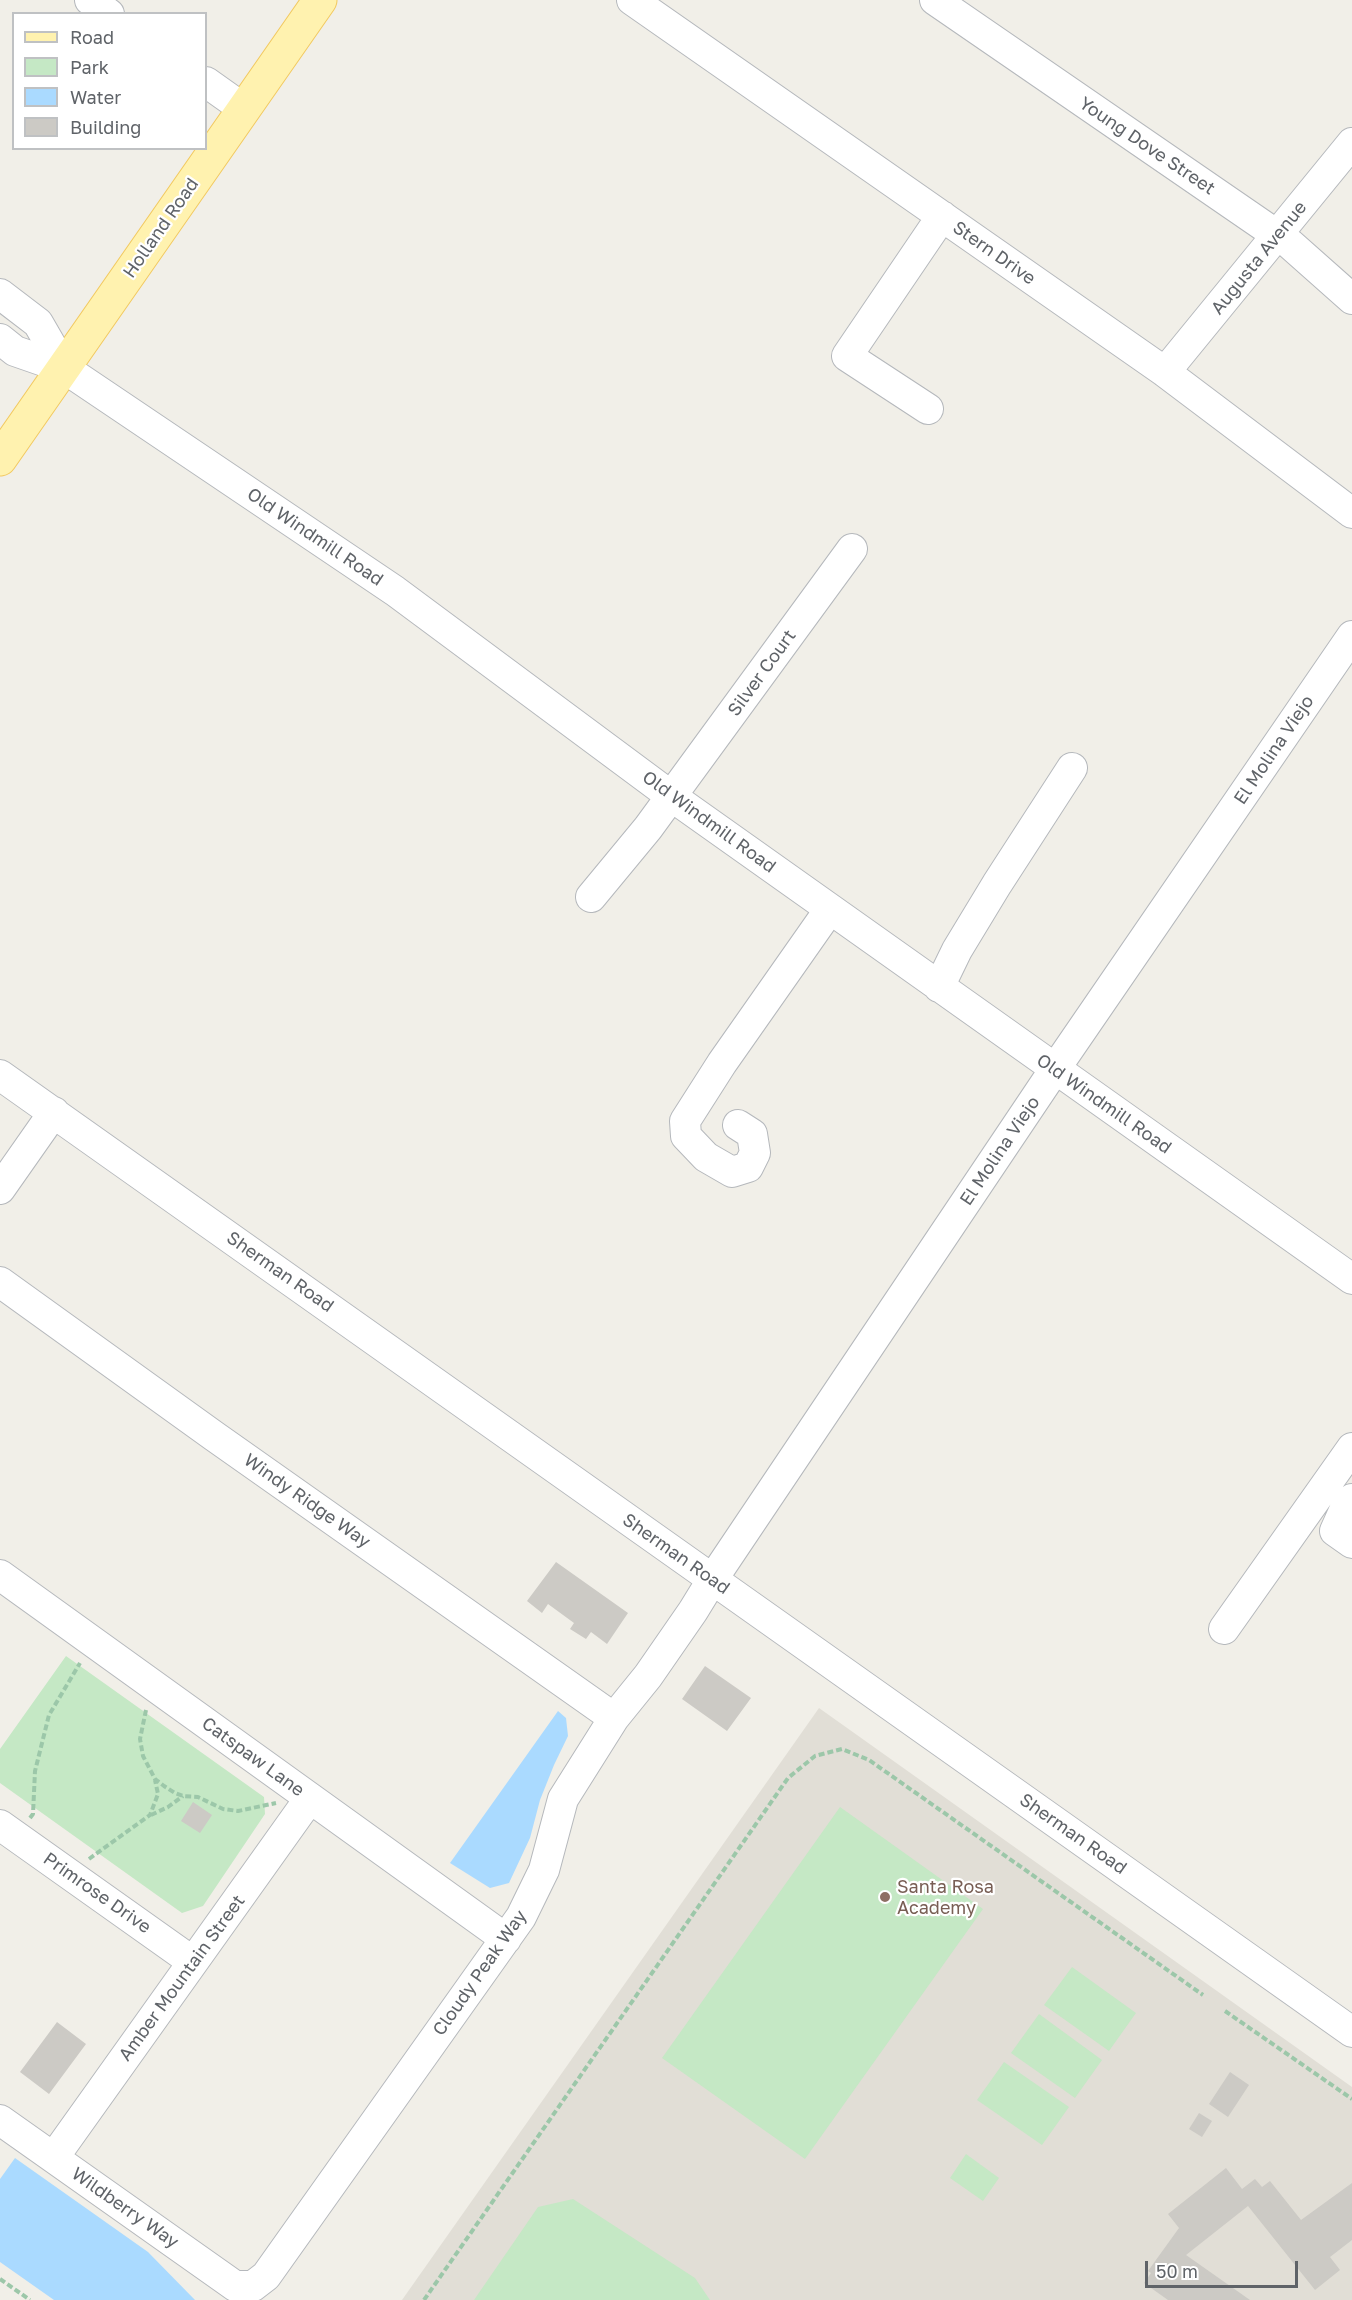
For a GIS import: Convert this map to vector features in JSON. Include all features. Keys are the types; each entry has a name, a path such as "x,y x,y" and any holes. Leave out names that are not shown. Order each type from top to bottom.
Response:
{"main road":[{"name":"Holland Road","path":"0,459 320,0"}],"street":[{"path":"90,0 106,12"},
{"name":"Stern Drive","path":"632,0 1165,372 1352,513"},
{"name":"Young Dove Street","path":"935,0 1290,244 1352,300"},
{"path":"207,83 244,109"},
{"name":"Augusta Avenue","path":"1165,372 1352,144"},
{"path":"928,409 847,356 942,216"},
{"path":"0,294 38,323 64,368"},
{"path":"0,339 15,351 64,368"},
{"name":"Old Windmill Road","path":"64,368 395,591 671,796 1352,1279"},
{"name":"Silver Court","path":"591,897 671,796 852,549"},
{"name":"El Molina Viejo","path":"712,1580 1055,1069 1352,636"},
{"path":"939,987 957,950 1072,768"},
{"path":"738,1125 752,1134 755,1153 748,1167 732,1172 706,1157 686,1136 685,1121 722,1062 830,909"},
{"name":"Sherman Road","path":"0,1075 1352,2032"},
{"path":"0,1189 54,1112"},
{"name":"Windy Ridge Way","path":"0,1282 614,1718"},
{"path":"1224,1629 1352,1448"},
{"path":"1352,1499 1335,1531 1352,1543"},
{"name":"Catspaw Lane","path":"0,1575 506,1939"},
{"name":"Cloudy Peak Way","path":"253,2286 266,2276 521,1917 544,1870 563,1799 614,1718 648,1676 712,1580"},
{"name":"Amber Mountain Street","path":"54,2157 310,1798"},
{"name":"Primrose Drive","path":"9,1831 193,1962"},
{"name":"Wildberry Way","path":"0,2120 235,2286 253,2286"}],"path":[{"path":"9,1831 33,1814 35,1771 49,1715 93,1642"},
{"path":"150,1815 158,1794 155,1779 143,1756 140,1738 145,1711 159,1689"},
{"path":"424,2300 788,1778 815,1756 842,1749 868,1760 1203,1995"},
{"path":"155,1779 175,1793 198,1797 223,1809 238,1811 310,1798"},
{"path":"74,1877 93,1854 150,1815 168,1807 183,1796"},
{"path":"1225,2011 1352,2099"},
{"path":"0,2278 30,2300"}],"shaded area":[{"name":"Santa Rosa Academy","path":"819,1708 1352,2087 1352,2300 402,2300"}],"green space":[{"path":"66,1656 264,1797 265,1814 203,1906 182,1913 0,1783 0,1749"},
{"path":"840,1807 983,1909 805,2159 662,2058"},
{"path":"1072,1967 1136,2013 1109,2051 1044,2005"},
{"path":"1039,2014 1102,2060 1075,2098 1011,2053"},
{"path":"1004,2062 1069,2107 1042,2145 977,2100"},
{"path":"966,2154 999,2178 983,2201 950,2178"},
{"path":"573,2199 695,2278 710,2300 474,2300 538,2207"}],"water":[{"path":"558,1711 566,1718 568,1736 540,1800 530,1838 509,1883 490,1888 450,1863"},
{"path":"15,2158 148,2252 195,2300 54,2300 0,2262 0,2179"}],"building":[{"path":"556,1562 628,1613 607,1644 591,1632 586,1639 570,1629 574,1623 548,1604 542,1613 527,1601"},
{"path":"705,1666 751,1698 727,1731 682,1699"},
{"path":"193,1802 212,1815 200,1833 181,1821"},
{"path":"57,2022 86,2044 49,2094 20,2072"},
{"path":"1230,2072 1249,2085 1228,2117 1209,2104"},
{"path":"1199,2113 1212,2121 1202,2137 1189,2129"},
{"path":"1226,2168 1242,2189 1255,2179 1262,2187 1270,2181 1301,2220 1352,2183 1352,2240 1330,2257 1340,2270 1315,2290 1248,2206 1186,2255 1250,2300 1168,2300 1144,2283 1151,2273 1148,2271 1179,2228 1168,2214"}],"place":[{"name":"Santa Rosa Academy","path":"885,1897"}]}
